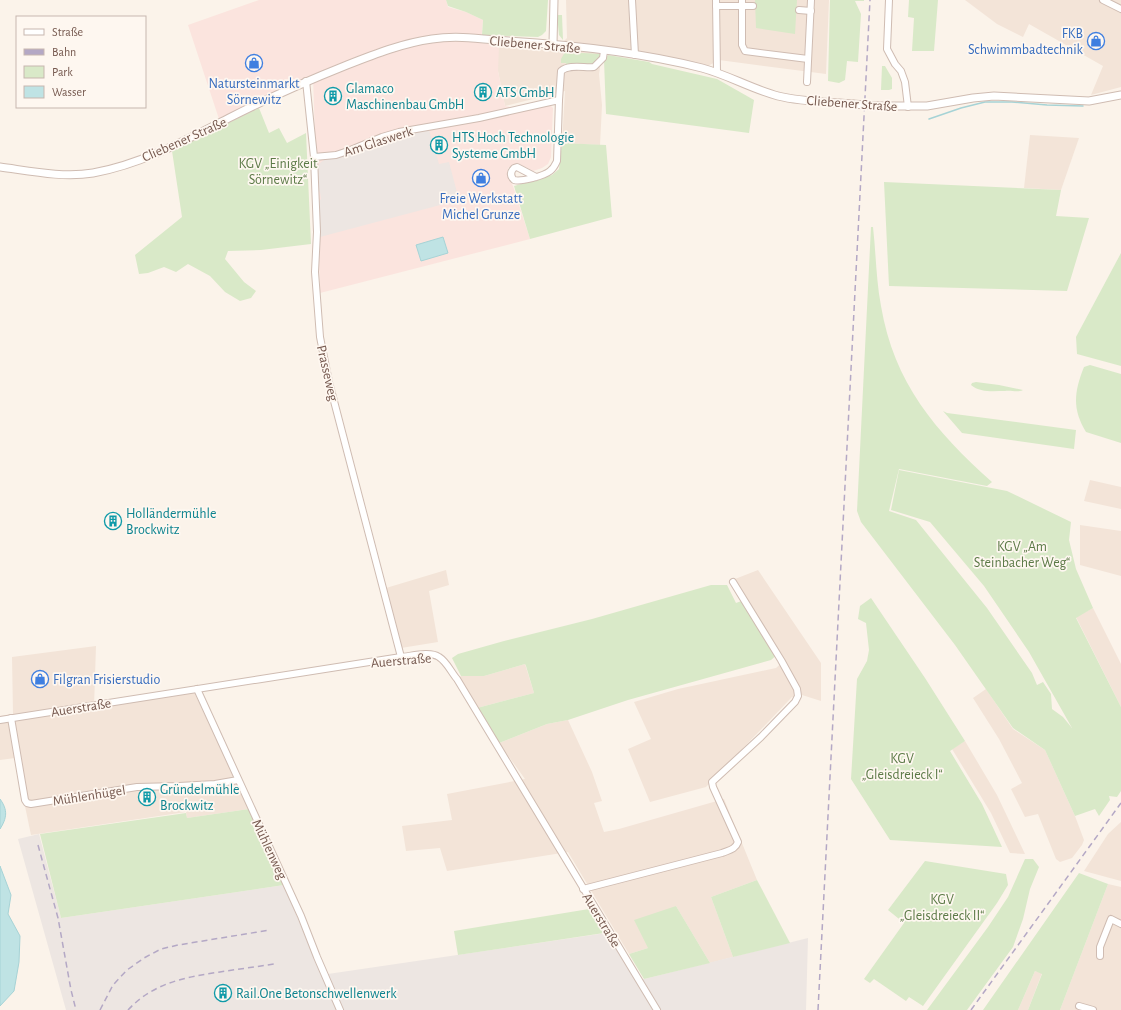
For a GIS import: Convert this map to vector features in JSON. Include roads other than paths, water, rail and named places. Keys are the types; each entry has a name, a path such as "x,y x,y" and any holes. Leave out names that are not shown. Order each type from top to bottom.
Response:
{"street":[{"path":"553,44 554,0"},
{"path":"632,0 635,55"},
{"path":"807,82 811,0"},
{"path":"889,0 888,49 895,64 901,71 905,82 908,107"},
{"path":"1103,0 1121,9"},
{"path":"717,72 716,3 742,3 753,6"},
{"path":"742,3 742,45 745,51 808,59"},
{"path":"799,10 811,11"},
{"name":"Cliebener Straße","path":"0,167 66,174 92,173 111,168 176,145 253,106 306,82 392,48 426,40 453,37 553,44 635,55 717,72 758,90 779,96 853,104 908,107 938,105 973,98 994,96 1090,102 1121,95"},
{"path":"536,177 550,171 557,161 561,71 573,67 594,67 603,58 604,51"},
{"name":"Prasseweg","path":"306,82 314,157 317,232 315,272 320,337 329,382 402,657"},
{"name":"Am Glaswerk","path":"314,157 336,155 399,132 479,118 559,100"},
{"path":"583,889 722,853 734,849 737,846 738,842 712,787 712,782 762,737 795,702 798,696 797,689 781,660 733,582"},
{"name":"Auerstraße","path":"0,720 402,657 428,655 438,656 457,679 657,1010"},
{"name":"Mühlenweg","path":"197,689 301,916 340,1010"},
{"name":"Mühlenhügel","path":"11,718 25,800 27,803 31,804 137,787 214,784 238,780"},
{"path":"1100,956 1100,947 1111,919 1121,924"},
{"path":"1079,1006 1093,1010"}],"water":[{"path":"443,237 448,253 421,261 416,245"},
{"path":"0,799 3,803 6,814 0,829"},
{"path":"0,866 11,895 8,914 20,936 19,962 14,991 0,1006"}],"waterway":[{"path":"929,119 961,108 985,102 1083,106"}],"railway":[{"path":"818,1010 870,0"},
{"path":"971,1010 1121,803"},
{"path":"38,845 58,918 76,1010"},
{"path":"100,1010 113,985 127,970 144,958 161,949 270,930"},
{"path":"128,1010 148,993 159,987 182,979 274,964"}],"place":[{"name":"FKB Schwimmbadtechnik","path":"1096,41"},
{"name":"Natursteinmarkt Sörnewitz","path":"254,63"},
{"name":"ATS GmbH","path":"483,92"},
{"name":"Glamaco Maschinenbau GmbH","path":"333,96"},
{"name":"HTS Hoch Technologie Systeme GmbH","path":"439,145"},
{"name":"Freie Werkstatt Michel Grunze","path":"481,178"},
{"name":"Holländermühle Brockwitz","path":"113,521"},
{"name":"Filgran Frisierstudio","path":"40,679"},
{"name":"Gründelmühle Brockwitz","path":"147,797"},
{"name":"Rail.One Betonschwellenwerk","path":"223,993"}],"park label":[{"name":"KGV „Einigkeit Sörnewitz“","path":"278,172"},
{"name":"KGV „Am Steinbacher Weg“","path":"1022,554"},
{"name":"KGV „Gleisdreieck I“","path":"902,766"},
{"name":"KGV „Gleisdreieck II“","path":"942,908"}]}
